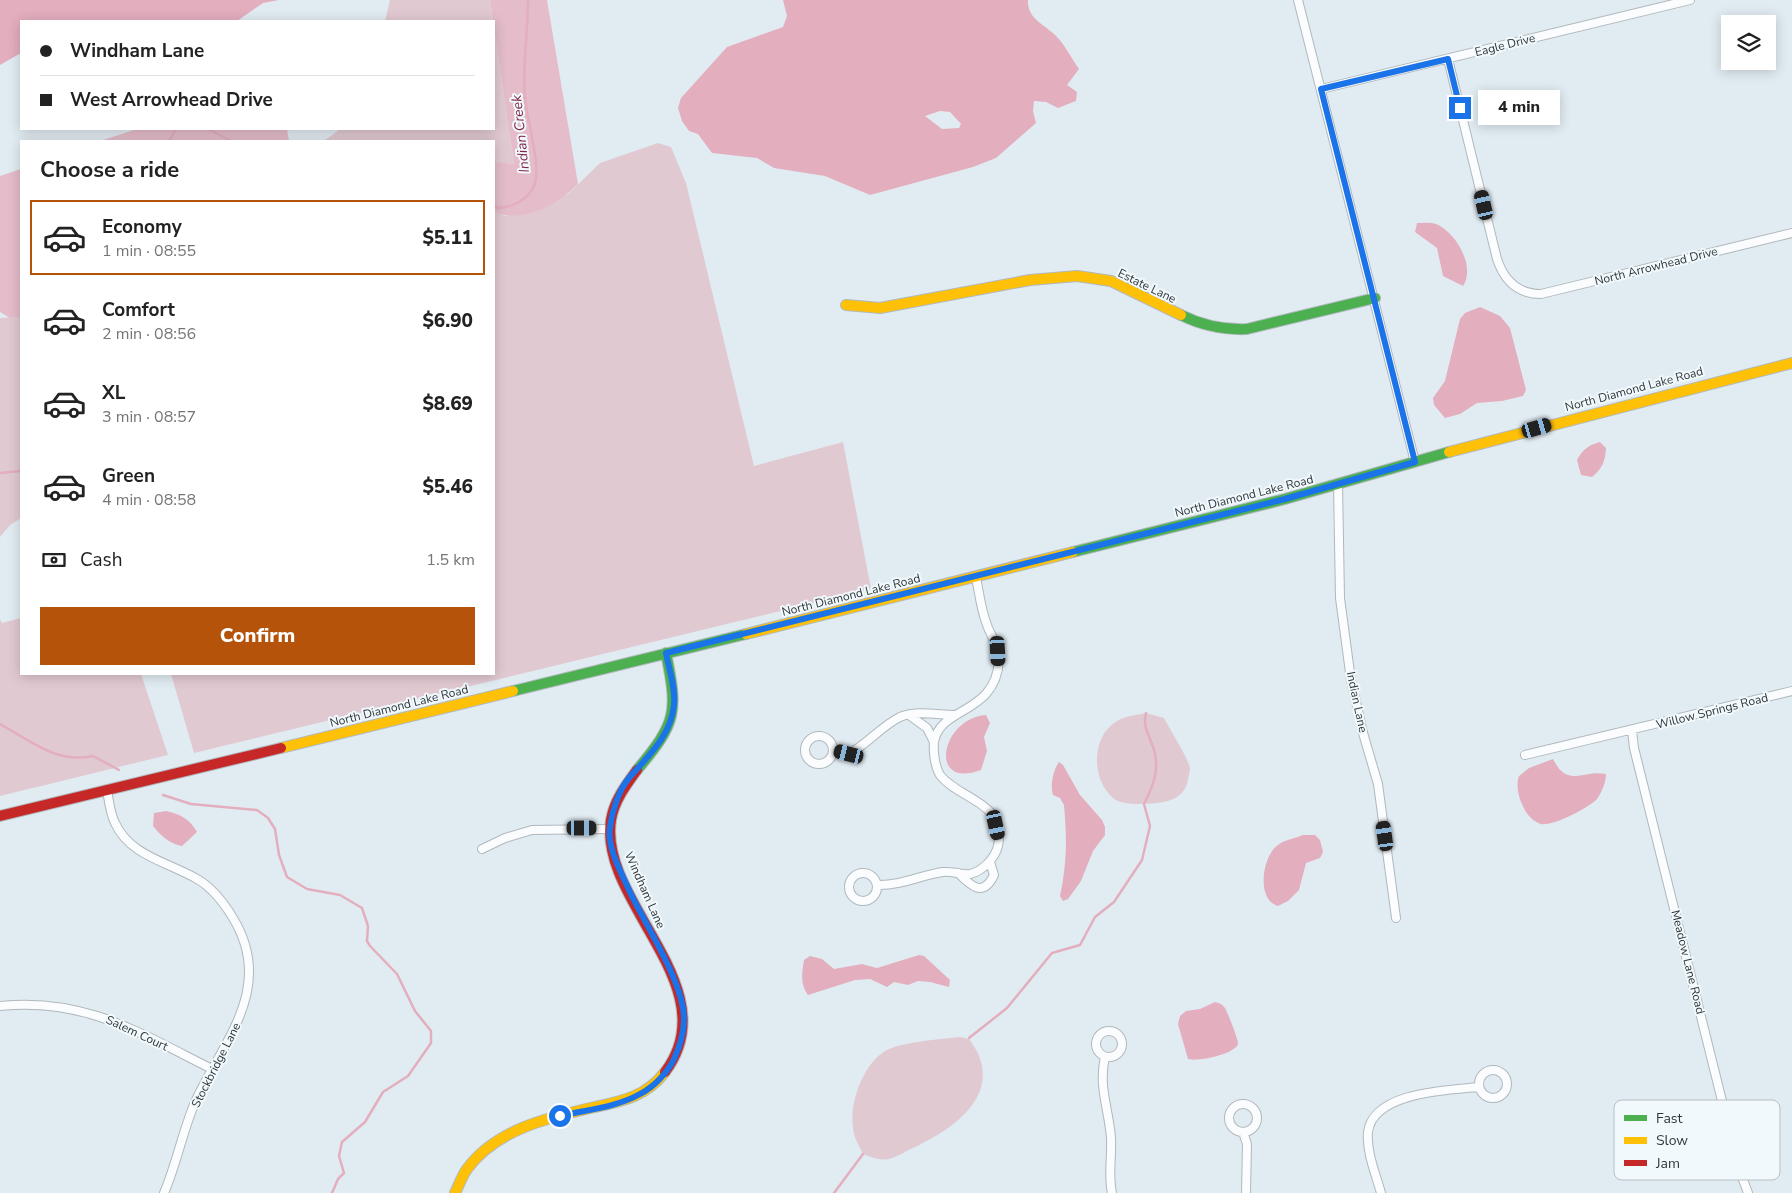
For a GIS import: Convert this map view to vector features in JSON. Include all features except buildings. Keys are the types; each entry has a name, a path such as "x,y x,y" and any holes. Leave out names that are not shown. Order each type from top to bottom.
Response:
{"street":[{"path":"1298,0 1415,462"},
{"name":"Eagle Drive","path":"1321,89 1690,0"},
{"name":"North Arrowhead Drive","path":"1448,59 1497,258 1508,281 1521,290 1541,294 1792,233"},
{"name":"Estate Lane","path":"846,305 880,308 1030,280 1077,276 1111,281 1186,319 1226,330 1247,329 1375,298"},
{"name":"North Diamond Lake Road","path":"0,816 976,576 1338,484 1558,422 1792,363"},
{"name":"Indian Lane","path":"1338,484 1340,598 1351,680 1363,733 1378,784 1396,918"},
{"path":"877,885 889,886 944,872 970,874 990,862 997,851 999,839 992,814 984,805 946,781 939,773 935,763 934,742 937,733 955,715 982,700 992,687 999,661 998,651 987,625 976,576"},
{"name":"Windham Lane","path":"455,1193 459,1181 474,1158 511,1134 542,1120 630,1099 642,1094 664,1074 681,1043 684,1020 674,980 619,867 611,844 609,828 614,807 628,780 663,738 670,725 674,694 666,653"},
{"name":"Willow Springs Road","path":"1525,755 1792,691"},
{"path":"833,750 849,754 900,718 909,715 955,715"},
{"path":"909,715 927,728 934,742"},
{"name":"Meadow Lane Road","path":"1632,730 1634,748 1722,1100"},
{"name":"Stockbridge Lane","path":"107,790 114,821 129,845 198,880 217,894 239,927 246,945 249,962 249,984 245,1006 230,1039 212,1069 190,1117 164,1193"},
{"path":"482,849 532,830 609,828"},
{"path":"958,873 968,885 983,888 990,884 994,875 990,862"},
{"name":"Salem Court","path":"0,1006 32,1004 91,1013 119,1022 212,1069"},
{"path":"1105,1057 1102,1085 1111,1138 1110,1183 1112,1193"},
{"path":"1381,1193 1368,1141 1368,1130 1377,1113 1394,1101 1437,1091 1479,1087"},
{"path":"1244,1132 1247,1144 1246,1193"},
{"name":"Meadow Lane Road","path":"1743,1180 1748,1193"}],"shaded area":[{"path":"0,0 279,0 263,3 238,20 20,20 20,54 0,65"},
{"path":"390,0 490,0 493,20 385,20"},
{"path":"490,0 547,0 578,184 550,205 528,214 506,215 495,213 495,161 514,164 495,34 495,20 493,20"},
{"path":"783,0 1028,0 1028,7 1033,17 1059,40 1079,69 1067,85 1077,92 1076,101 1058,108 1046,102 1034,101 1033,111 1036,123 996,158 973,167 870,195 825,176 774,168 757,158 712,153 698,134 689,131 682,121 678,108 681,98 727,47 783,27 787,16","holes":["940,111 950,112 961,124 959,128 942,129 925,116"]},
{"path":"495,34 514,164 495,161 495,140 325,140 339,130 495,130"},
{"path":"134,130 287,130 289,140 103,140"},
{"path":"658,143 671,147 686,183 754,466 843,442 871,589 194,753 171,675 495,675 495,213 506,216 568,194 600,163"},
{"path":"20,169 20,317 10,318 0,312 0,176"},
{"path":"1417,223 1436,224 1450,234 1457,242 1462,251 1467,269 1463,286 1443,276 1437,248 1415,232"},
{"path":"1480,307 1500,316 1510,328 1526,390 1523,396 1502,401 1477,403 1460,414 1445,418 1434,405 1433,398 1445,381 1460,319 1465,313"},
{"path":"20,317 20,519 10,525 0,537 0,318"},
{"path":"1600,442 1606,448 1601,467 1592,477 1581,475 1577,460 1587,448"},
{"path":"20,618 20,675 141,675 168,755 0,796 0,619 2,623"},
{"path":"1146,713 1164,718 1189,764 1188,780 1181,793 1170,800 1142,804 1123,803 1113,798 1101,780 1097,758 1099,747 1102,737 1108,728 1117,721"},
{"path":"986,715 990,723 984,737 987,751 981,770 964,774 953,770 947,762 946,751 950,739 959,728 971,719"},
{"path":"1553,759 1564,773 1570,776 1606,774 1605,780 1597,799 1587,807 1562,820 1541,824 1531,818 1524,809 1518,793 1518,779 1529,768"},
{"path":"1059,762 1063,765 1080,795 1102,820 1105,827 1105,835 1093,851 1081,881 1068,899 1063,901 1060,896 1066,850 1064,805 1060,798 1053,795 1052,787 1054,774"},
{"path":"166,811 184,818 197,832 182,846 166,839 153,826 154,813"},
{"path":"1303,835 1315,835 1320,840 1323,852 1320,858 1306,863 1299,890 1288,901 1278,906 1271,902 1266,895 1264,887 1265,868 1268,858 1281,843"},
{"path":"919,955 924,956 950,980 949,987 918,981 908,985 894,982 887,987 870,979 855,980 808,995 805,991 802,974 804,960 810,956 822,959 834,969 862,964 877,968"},
{"path":"1215,1002 1225,1008 1238,1044 1235,1048 1223,1054 1193,1060 1188,1059 1178,1024 1180,1016 1186,1011 1200,1009"},
{"path":"960,1037 969,1039 980,1058 983,1075 980,1091 972,1105 946,1130 895,1157 882,1159 863,1154 855,1137 853,1126 854,1102 863,1078 876,1058 885,1051 901,1045"}],"waterway":[{"name":"Indian Creek","path":"495,205 497,208 502,208 513,205 523,199 531,191 536,178 535,156 524,87 528,0"},
{"name":"Indian Creek","path":"170,140 175,130"},
{"name":"Indian Creek","path":"210,130 229,140"},
{"name":"Indian Creek","path":"0,473 20,471"},
{"path":"969,1038 1007,1008 1052,953 1080,945 1095,917 1114,902 1142,860 1150,826 1144,804 1153,784 1156,771 1156,757 1145,723 1146,713"},
{"name":"Indian Creek","path":"0,724 34,744 56,754 80,758 93,756 119,770"},
{"name":"Indian Creek","path":"163,795 191,804 257,810 268,818 275,829 279,855 287,877 307,889 340,895 362,908 368,926 367,941 397,974 415,1011 431,1031 431,1043 408,1076 383,1092 365,1122 342,1142 339,1156 344,1173 338,1179 332,1193"},
{"path":"834,1193 863,1154"}],"traffic: fast":[{"path":"1181,315 1213,326 1247,329 1375,298"},
{"path":"1073,552 1285,499 1449,452"},
{"path":"513,691 746,634"},
{"path":"637,770 660,740 671,716 673,704 672,690 666,653"}],"traffic: slow":[{"path":"846,305 880,308 1030,280 1077,276 1111,281 1181,315"},
{"path":"1449,452 1792,363"},
{"path":"746,634 1073,552"},
{"path":"281,748 513,691"},
{"path":"455,1193 465,1172 479,1155 508,1134 542,1120 634,1096 650,1087 665,1072"}],"traffic: jam":[{"path":"0,816 281,748"},
{"path":"637,770 615,806 611,820 612,851 623,882 673,977 682,1008 681,1040 665,1072"}],"route":[{"path":"560,1116 630,1099 642,1094 652,1087 671,1065 681,1043 684,1020 674,980 643,920 619,867 611,844 609,828 614,807 628,780 663,738 670,725 673,714 674,694 666,653 1285,499 1415,462 1321,89 1448,59 1460,108"}]}
